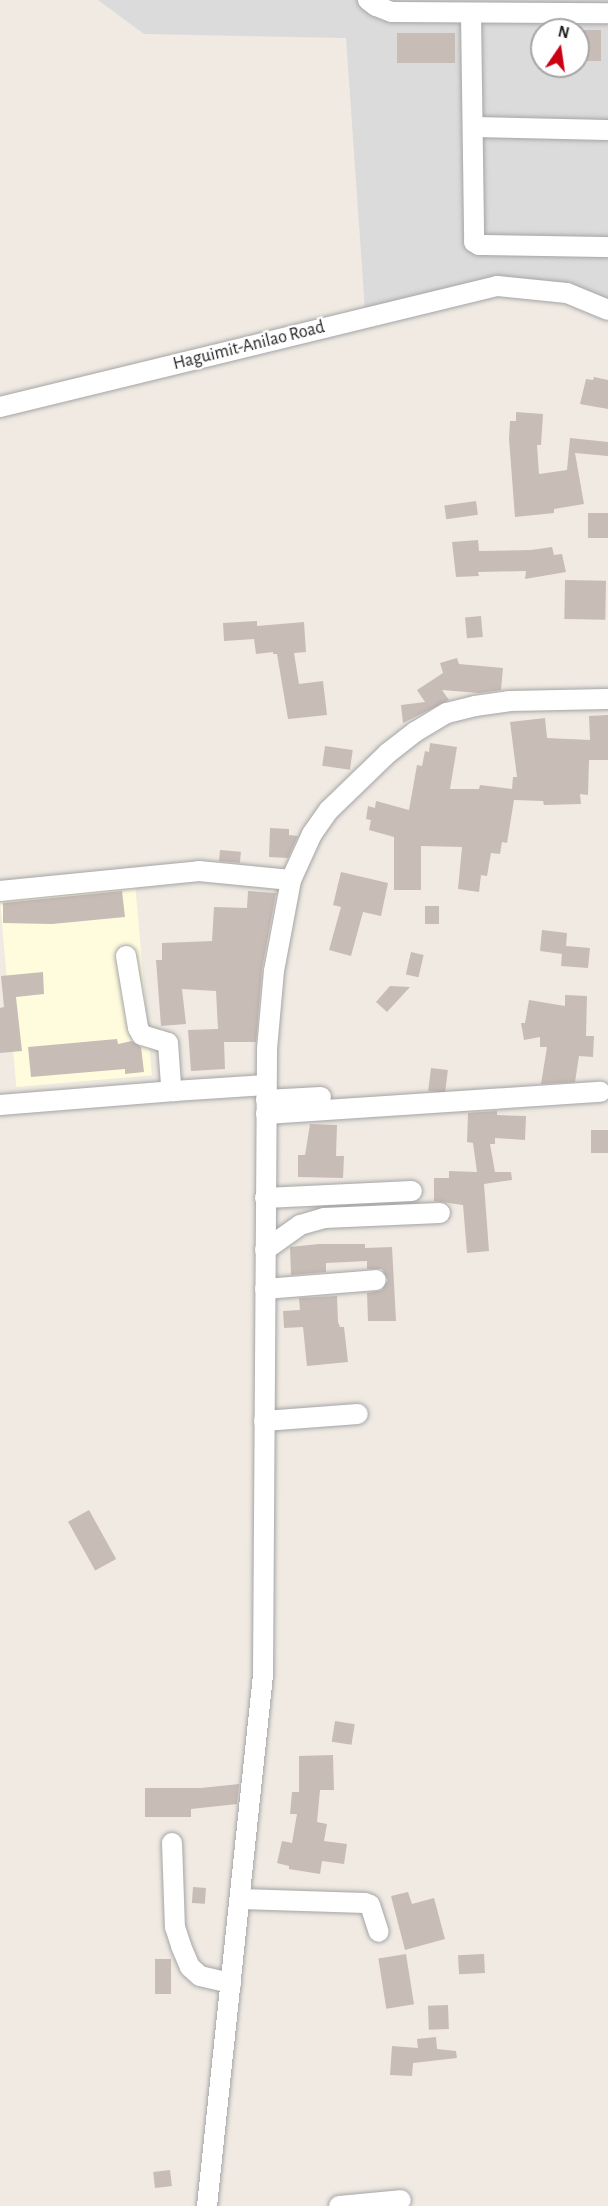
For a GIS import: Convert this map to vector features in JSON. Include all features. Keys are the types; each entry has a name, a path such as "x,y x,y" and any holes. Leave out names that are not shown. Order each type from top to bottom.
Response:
{"street":[{"path":"368,0 392,12 608,13"},
{"path":"471,14 474,242 479,245 608,247"},
{"path":"474,128 608,130"},
{"name":"Haguimit-Anilao Road","path":"0,407 497,286 567,293 608,310"},
{"path":"207,2206 263,1675 266,1100 270,1000 281,921 291,880 312,834 329,810 388,753 415,732 447,713 509,701 608,699"},
{"path":"0,891 200,870 291,880"},
{"path":"126,956 138,1028 142,1035 168,1043 171,1085 174,1091"},
{"path":"0,1105 174,1091 266,1100 600,1092"},
{"path":"266,1100 321,1097"},
{"path":"265,1198 412,1191"},
{"path":"265,1250 300,1225 324,1218 441,1213"},
{"path":"265,1289 376,1280"},
{"path":"264,1421 358,1414"},
{"path":"172,1843 176,1927 181,1946 190,1967 200,1976 231,1983"},
{"path":"241,1899 365,1903 370,1905 379,1932"},
{"path":"339,2206 401,2200"}],"shaded area":[{"path":"98,0 608,0 608,312 543,284 365,311 346,38 144,34"},
{"path":"135,883 152,1075 16,1087 0,895"}],"building":[{"path":"590,30 601,30 601,61 590,61"},
{"path":"397,33 455,33 455,63 397,63"},
{"path":"594,377 608,380 608,409 580,404 586,379 593,380"},
{"path":"516,412 543,414 541,445 537,445 539,474 567,470 570,438 608,442 608,456 575,453 584,504 554,509 554,513 515,517 509,439 510,421 516,421"},
{"path":"476,501 478,515 446,519 444,505"},
{"path":"588,513 608,513 608,538 588,538"},
{"path":"478,540 479,551 531,550 552,547 554,555 562,554 566,572 525,579 526,571 478,572 479,576 456,577 452,542"},
{"path":"565,580 606,581 605,620 564,619"},
{"path":"481,616 483,637 467,638 465,617"},
{"path":"257,621 257,626 304,622 306,652 294,653 299,684 323,681 327,715 288,719 277,654 273,652 256,654 254,639 224,641 223,623"},
{"path":"457,658 459,664 503,668 501,690 479,693 442,690 449,700 403,723 401,705 425,702 417,690 443,673 440,663"},
{"path":"608,715 608,760 589,760 588,795 580,794 581,804 544,805 543,801 514,800 507,843 502,842 500,854 491,853 487,876 481,875 479,892 458,889 462,847 421,846 421,890 394,890 394,837 369,830 371,820 366,819 368,806 375,808 376,801 409,810 417,765 422,766 425,751 429,752 430,743 457,747 450,789 479,789 480,785 512,789 513,777 517,777 510,722 545,718 547,738 590,740 589,716"},
{"path":"325,746 353,750 350,770 322,766"},
{"path":"270,828 289,829 289,835 298,836 288,858 269,857"},
{"path":"220,850 241,852 240,863 219,861"},
{"path":"341,872 388,883 381,916 363,912 351,956 329,950 341,907 333,905"},
{"path":"122,891 125,917 52,924 3,923 3,903"},
{"path":"248,891 276,893 262,969 256,1042 224,1042 225,1069 191,1071 188,1030 218,1029 216,991 182,989 186,1024 161,1026 156,960 162,960 162,943 212,941 214,907 247,908"},
{"path":"425,906 439,906 439,924 425,924"},
{"path":"542,930 567,933 566,946 590,948 588,968 561,966 562,954 540,951"},
{"path":"411,952 424,955 418,977 406,974"},
{"path":"43,972 44,994 16,997 22,1051 0,1053 0,1008 4,1007 1,976"},
{"path":"390,986 410,987 387,1012 376,1002"},
{"path":"565,995 587,996 586,1036 594,1036 593,1057 579,1056 575,1082 541,1084 547,1047 540,1047 540,1037 524,1040 521,1023 525,1023 529,1000 565,1006"},
{"path":"117,1039 118,1044 132,1041 141,1047 144,1072 125,1074 125,1069 31,1077 28,1047"},
{"path":"431,1068 448,1070 445,1093 428,1091"},
{"path":"497,1111 497,1115 526,1116 525,1140 495,1138 495,1144 490,1144 495,1172 511,1172 512,1180 484,1184 489,1251 467,1253 463,1205 434,1201 434,1178 449,1178 449,1171 477,1172 473,1143 467,1142 468,1113"},
{"path":"310,1124 337,1125 336,1156 344,1156 343,1178 298,1177 298,1155 305,1155"},
{"path":"591,1130 608,1130 608,1153 591,1153"},
{"path":"319,1244 365,1244 365,1248 392,1247 396,1321 368,1321 367,1293 382,1290 388,1280 382,1269 367,1269 367,1261 326,1263 326,1272 291,1275 290,1247"},
{"path":"337,1296 338,1322 340,1327 344,1327 348,1362 307,1366 303,1327 284,1328 283,1311 300,1310 299,1298"},
{"path":"89,1510 116,1559 95,1571 68,1522"},
{"path":"335,1721 355,1724 351,1745 332,1742"},
{"path":"333,1755 334,1790 320,1790 317,1822 327,1824 324,1841 347,1844 344,1864 322,1861 320,1874 289,1869 289,1866 277,1863 282,1841 292,1843 297,1814 290,1814 292,1792 299,1792 299,1756"},
{"path":"239,1784 237,1804 191,1809 191,1817 145,1817 145,1788 201,1788"},
{"path":"193,1887 206,1888 205,1904 192,1903"},
{"path":"408,1892 412,1904 434,1898 445,1939 405,1950 391,1896"},
{"path":"406,1954 414,2004 386,2009 378,1958"},
{"path":"484,1954 485,1973 459,1974 458,1955"},
{"path":"155,1959 171,1959 171,1994 155,1994"},
{"path":"448,2005 449,2029 429,2030 428,2006"},
{"path":"436,2037 437,2049 456,2051 457,2058 413,2063 412,2076 390,2075 392,2046 418,2048 417,2039"},
{"path":"170,2170 172,2186 155,2188 153,2172"}]}
